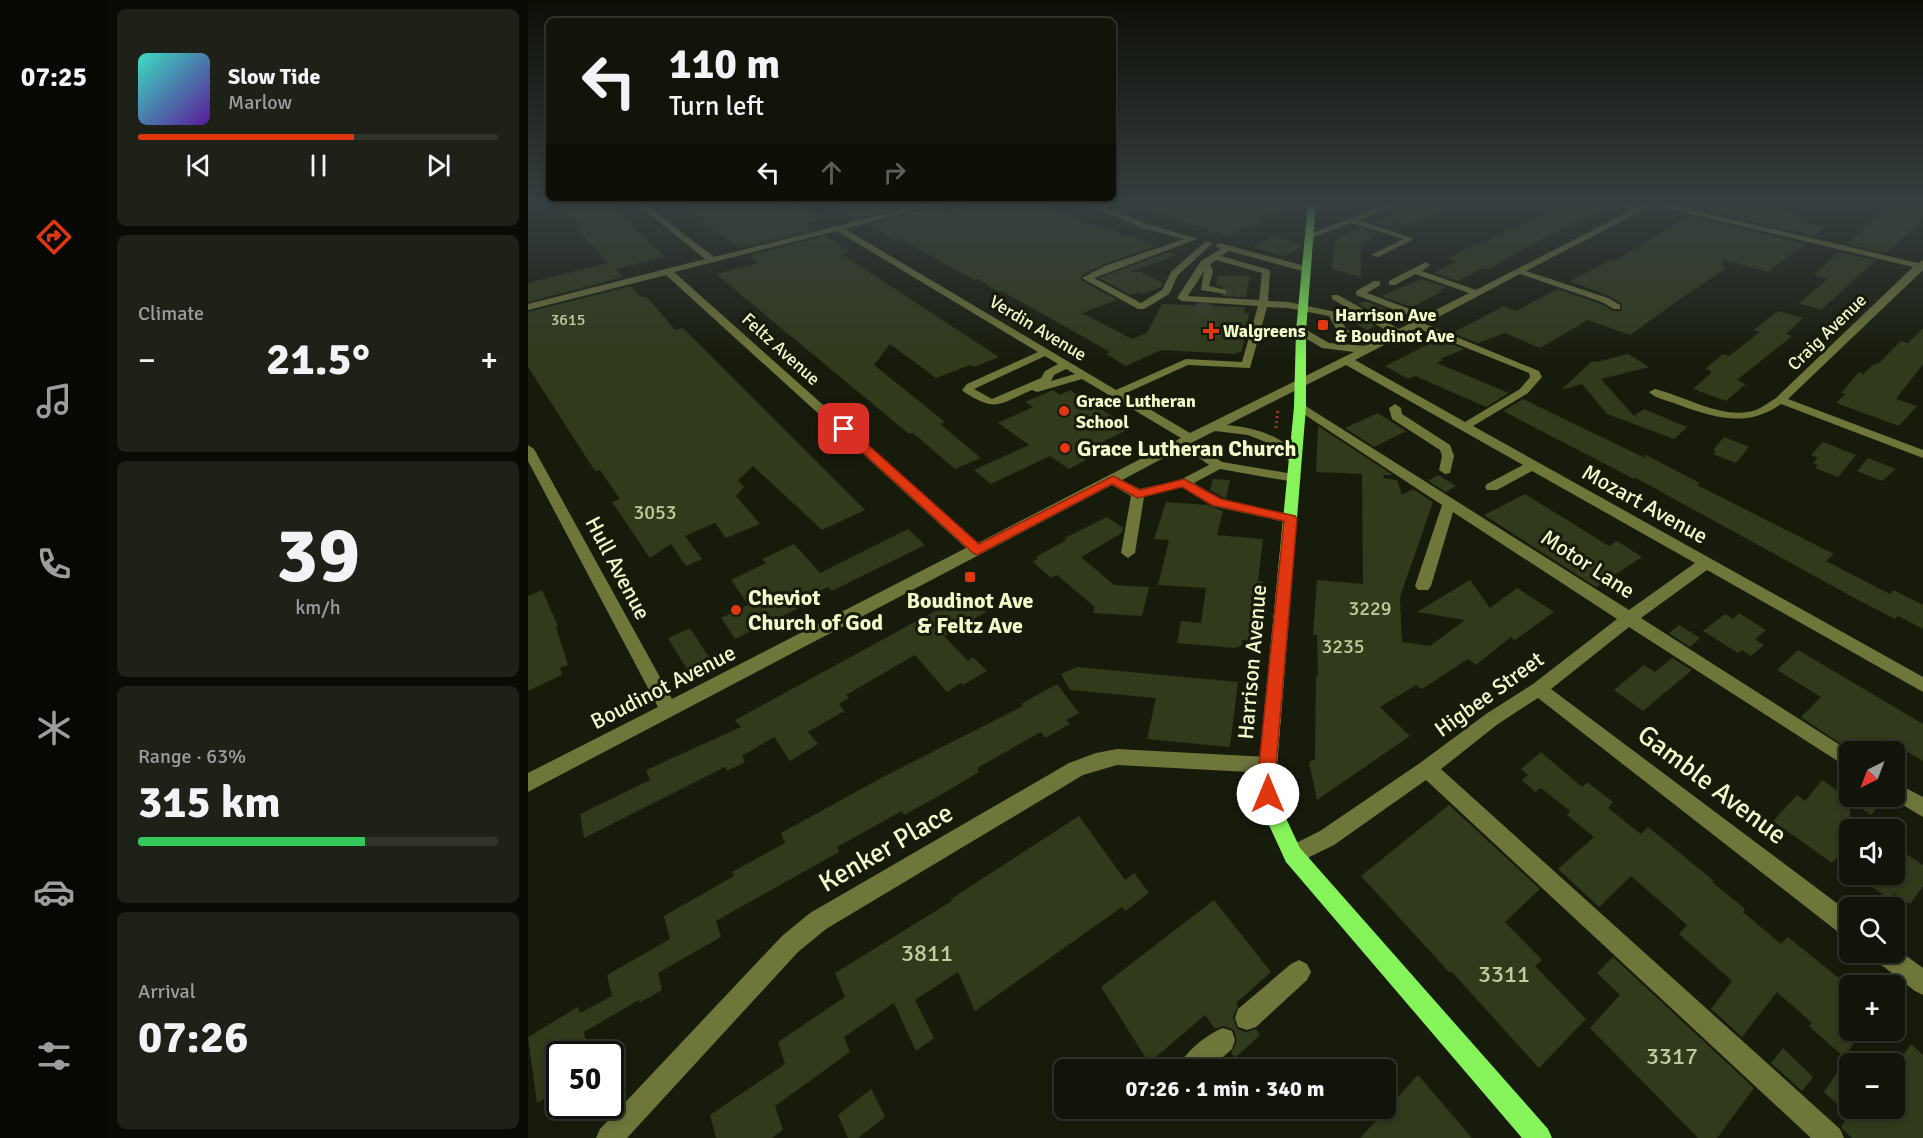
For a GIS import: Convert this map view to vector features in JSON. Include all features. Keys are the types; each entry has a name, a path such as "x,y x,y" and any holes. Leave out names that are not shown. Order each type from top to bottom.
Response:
{"main road":[{"name":"Harrison Avenue","path":"1307,256 1301,331 1300,407 1268,765 1268,794 1273,815 1293,855 1539,1138"}],"street":[{"path":"707,256 712,260"},
{"path":"528,307 727,256"},
{"name":"Verdin Avenue","path":"885,256 1116,394 1187,441 1218,465"},
{"path":"1143,256 1087,278 1141,307 1166,292 1174,274 1194,256"},
{"path":"1258,256 1306,269"},
{"name":"Boudinot Avenue","path":"528,783 1547,256"},
{"path":"1880,256 1922,266"},
{"path":"1116,394 1186,362 1246,366 1263,299 1267,272 1215,257 1204,263 1182,298 1263,299"},
{"path":"1204,263 1209,271 1204,288 1223,292"},
{"path":"1392,283 1426,265"},
{"name":"Craig Avenue","path":"1655,392 1737,416 1758,414 1780,400 1922,266"},
{"path":"1414,271 1477,292"},
{"path":"1518,271 1605,300 1617,307"},
{"name":"Feltz Avenue","path":"667,272 977,550"},
{"path":"1377,283 1359,293 1534,371 1536,377 1524,391 1464,427"},
{"path":"1240,293 1333,314 1343,332 1370,348"},
{"path":"1335,297 1398,333"},
{"path":"1213,309 1240,310 1263,299"},
{"path":"1178,307 1195,308"},
{"path":"1301,331 1326,346 1370,348"},
{"path":"1045,352 1030,361 971,386 968,390 987,402 994,402 1046,380 1049,373 1066,364"},
{"name":"Mozart Avenue","path":"1346,360 1923,685"},
{"path":"1017,392 1021,394 1083,375"},
{"path":"1780,400 1923,454"},
{"name":"Motor Lane","path":"1300,407 1839,754"},
{"path":"1395,408 1396,416 1446,448 1448,456 1445,470"},
{"path":"1213,427 1252,431 1270,438 1281,443 1295,459"},
{"name":"Hull Avenue","path":"528,449 669,710"},
{"path":"1113,480 1138,494 1184,483 1218,465 1293,478"},
{"path":"1492,487 1533,465"},
{"path":"1184,483 1217,502 1290,519"},
{"path":"1128,553 1138,494"},
{"path":"1423,586 1449,503"},
{"name":"Higbee Street","path":"1293,855 1327,837 1427,769 1492,719 1539,689 1628,619 1706,562"},
{"name":"Gamble Avenue","path":"1539,689 1839,919"},
{"name":"Kenker Place","path":"609,1138 790,944 818,921 1076,769 1096,761 1117,757 1268,765"},
{"path":"1427,769 1831,1138"},
{"path":"1905,797 1923,808"},
{"path":"1897,963 1923,983"},
{"path":"1247,1018 1299,972"},
{"path":"1201,1059 1223,1040"}],"path":[{"path":"1274,434 1279,405"}],"building":[{"path":"602,256 665,257 616,269 623,277 528,302 528,283 608,263"},
{"path":"749,256 844,256 999,357 936,378 890,344 874,365 945,422 940,424 981,458 955,469 913,433 909,434 716,274 759,263"},
{"path":"931,256 1127,256 1104,264 1081,276 1081,280 1117,300 1082,313 1132,339 1147,333 1162,304 1245,307 1244,313 1249,313 1242,351 1235,354 1161,350 1126,366 1106,354 1110,352 1002,291 999,292 978,279 974,280"},
{"path":"1158,256 1174,256 1130,272 1140,272 1163,283 1161,287 1142,294 1138,292 1131,295 1099,278"},
{"path":"1333,256 1361,256 1361,277 1332,269"},
{"path":"1512,256 1489,269 1483,268 1458,281 1434,273 1456,261 1447,258"},
{"path":"1622,256 1789,256 1768,272 1721,259 1725,269 1630,335 1588,320 1540,348 1505,333 1478,343 1452,333 1504,306 1516,311 1557,289 1601,304 1613,311 1622,311 1621,303 1609,296 1570,281 1610,260 1614,261"},
{"path":"1835,256 1858,256 1876,260 1821,310 1799,303 1828,279 1814,275"},
{"path":"1218,275 1250,276 1246,297 1227,296 1228,289 1216,285"},
{"path":"1422,279 1446,287 1440,290 1443,291 1412,307 1381,296"},
{"path":"631,286 640,296 648,298 675,330 683,328 865,510 822,530 753,466 738,480 744,487 736,496 760,524 726,538 715,523 685,536 702,559 686,566 671,544 650,558 612,502 620,499 600,470 595,471 528,367 528,312"},
{"path":"1365,301 1399,314 1387,320 1358,304"},
{"path":"1344,308 1375,326 1367,330 1341,316 1347,314 1340,310"},
{"path":"1778,311 1803,318 1786,334 1792,336 1737,380 1746,384 1726,401 1693,389 1710,374 1711,371 1705,369 1723,354 1729,356 1760,332 1754,330"},
{"path":"1923,328 1923,364 1896,399 1917,406 1899,426 1836,403 1846,394 1841,393 1859,372 1863,374 1879,363 1901,341 1908,343"},
{"path":"1439,339 1464,349 1440,359 1443,360 1437,363 1509,393 1486,407 1415,376 1408,379 1385,366"},
{"path":"1628,354 1649,367 1601,379 1634,416 1644,409 1687,427 1674,439 1607,414 1582,384 1561,390 1592,361 1597,362"},
{"path":"1053,390 1060,395 1070,390 1131,428 1078,454 1086,460 1069,469 1050,456 991,484 974,470 1029,445 998,423 1033,407 1025,402"},
{"path":"1523,399 1647,459 1644,454 1700,483 1697,485 1834,554 1826,561 1890,594 1893,590 1923,605 1923,629 1898,616 1895,619 1862,602 1636,478 1503,411"},
{"path":"1378,413 1406,431 1374,447 1345,428"},
{"path":"1318,426 1393,475 1384,475 1383,478 1397,480 1402,495 1413,489 1433,502 1400,597 1402,642 1430,646 1465,620 1417,612 1470,580 1490,608 1517,588 1554,612 1515,640 1511,637 1476,665 1468,659 1422,689 1416,685 1380,707 1410,736 1317,800 1309,762 1315,759 1316,676 1318,676 1317,635 1313,635 1317,580 1363,584 1362,474 1316,472"},
{"path":"1724,437 1749,447 1736,463 1713,454 1716,451 1713,450"},
{"path":"1823,442 1856,455 1838,477 1815,468 1818,465 1813,463 1818,458 1811,455"},
{"path":"1868,458 1896,469 1882,481 1857,471"},
{"path":"1438,475 1456,486 1446,492 1428,481"},
{"path":"1213,479 1230,480 1226,499 1210,490"},
{"path":"1525,494 1609,546 1617,541 1642,557 1596,587 1484,515"},
{"path":"1166,502 1207,505 1223,511 1217,535 1263,539 1258,581 1263,581 1253,641 1242,640 1241,646 1235,648 1177,643 1181,621 1201,623 1206,588 1158,585 1169,540 1154,539"},
{"path":"1107,517 1123,528 1122,533 1081,557 1114,585 1149,587 1142,616 1093,613 1095,607 1057,575 1051,578 1033,562 1038,559 1036,557 1066,540 1065,538"},
{"path":"908,529 925,545 832,591 828,587 795,603 799,608 735,639 721,618 748,605 731,580 766,563 762,559 794,544 820,573"},
{"path":"542,590 558,626 556,627 568,665 560,668 562,675 528,691 528,596"},
{"path":"968,593 986,612 944,636 968,661 973,657 987,671 947,692 915,655 846,695 849,698 839,704 844,711 808,732 818,744 790,761 774,737 742,756 745,762 727,771 725,767 584,838 580,814 650,780 646,770 741,727 735,720"},
{"path":"1739,613 1766,630 1755,639 1764,645 1751,656 1742,650 1738,653 1703,631 1725,614 1733,619"},
{"path":"1679,625 1700,638 1690,647 1669,633"},
{"path":"690,628 712,662 689,673 668,638"},
{"path":"1798,650 1923,724 1923,761 1905,750 1905,741 1890,741 1885,738 1883,741 1839,743 1801,717 1821,697 1777,670"},
{"path":"1672,658 1692,670 1643,711 1614,690 1644,665 1655,672"},
{"path":"1077,667 1238,682 1230,747 1147,739 1156,698 1070,690 1061,674"},
{"path":"1057,684 1079,713 1066,720 1070,724 1045,738 1041,732 977,768 979,772 937,797 904,815 902,811 837,847 839,852 716,921 721,937 658,973 662,990 639,1003 639,1000 584,1032 586,1041 546,1041 546,1098 537,1103 528,1037 578,1007 580,1013 612,996 607,975 670,939 664,916 734,876 732,872 785,843 781,833 883,777 1023,706 1021,704"},
{"path":"1541,752 1582,787 1587,782 1613,802 1608,808 1641,834 1648,827 1714,881 1712,882 1745,909 1743,912 1781,944 1788,937 1839,978 1839,1041 1856,1041 1847,1053 1839,1053 1809,1026 1812,1023 1777,992 1742,1037 1711,1009 1732,981 1679,934 1687,925 1631,876 1599,907 1558,869 1594,837 1567,815 1570,811 1541,788 1535,792 1522,780 1528,775 1521,769"},
{"path":"1822,780 1839,791 1839,807 1850,807 1850,819 1839,819 1839,855 1832,863 1773,821 1797,795 1805,801"},
{"path":"1449,805 1540,889 1505,922 1542,960 1535,966 1586,1019 1539,1068 1361,876"},
{"path":"1860,807 1878,807 1871,815"},
{"path":"1079,816 1125,880 1134,873 1149,893 1125,911 1122,907 975,1011 958,972 915,1000 934,1038 916,1051 894,1003 844,1037 850,1052 775,1106 783,1130 772,1138 716,1138 710,1115 785,1064 778,1042 845,997 835,973 952,901 951,899"},
{"path":"1905,853 1923,865 1923,886 1910,904 1905,901 1905,897 1894,893 1891,897 1886,897 1870,885 1905,885"},
{"path":"1214,900 1271,972 1236,1003 1238,1006 1233,1017 1237,1029 1246,1032 1256,1029 1260,1035 1235,1058 1231,1053 1237,1041 1234,1030 1224,1026 1215,1029 1205,1015 1154,1059 1146,1059 1101,987"},
{"path":"1613,957 1754,1088 1717,1138 1698,1138 1590,1028 1620,995 1597,973"},
{"path":"1911,1044 1923,1055 1923,1138 1852,1138 1841,1127 1846,1119 1905,1119 1905,1053"},
{"path":"1783,1048 1813,1077 1802,1091 1771,1063"},
{"path":"1839,1070 1839,1106 1824,1092"},
{"path":"1418,1075 1472,1138 1360,1138 1377,1119 1396,1119 1396,1099"},
{"path":"871,1089 885,1117 858,1138 848,1138 838,1115"}],"tunnel":[{"path":"1223,292 1240,293"},
{"path":"1195,308 1213,309 1198,308"}],"place":[{"name":"Harrison Ave & Boudinot Ave","path":"1323,325"},
{"name":"Walgreens","path":"1211,331"},
{"name":"Grace Lutheran School","path":"1064,411"},
{"name":"Grace Lutheran Church","path":"1065,448"},
{"name":"Boudinot Ave & Feltz Ave","path":"970,577"},
{"name":"Cheviot Church of God","path":"736,610"}],"route":[{"path":"844,429 977,550 1113,480 1138,494 1184,483 1217,502 1251,512 1290,519 1268,765 1268,794"}]}
